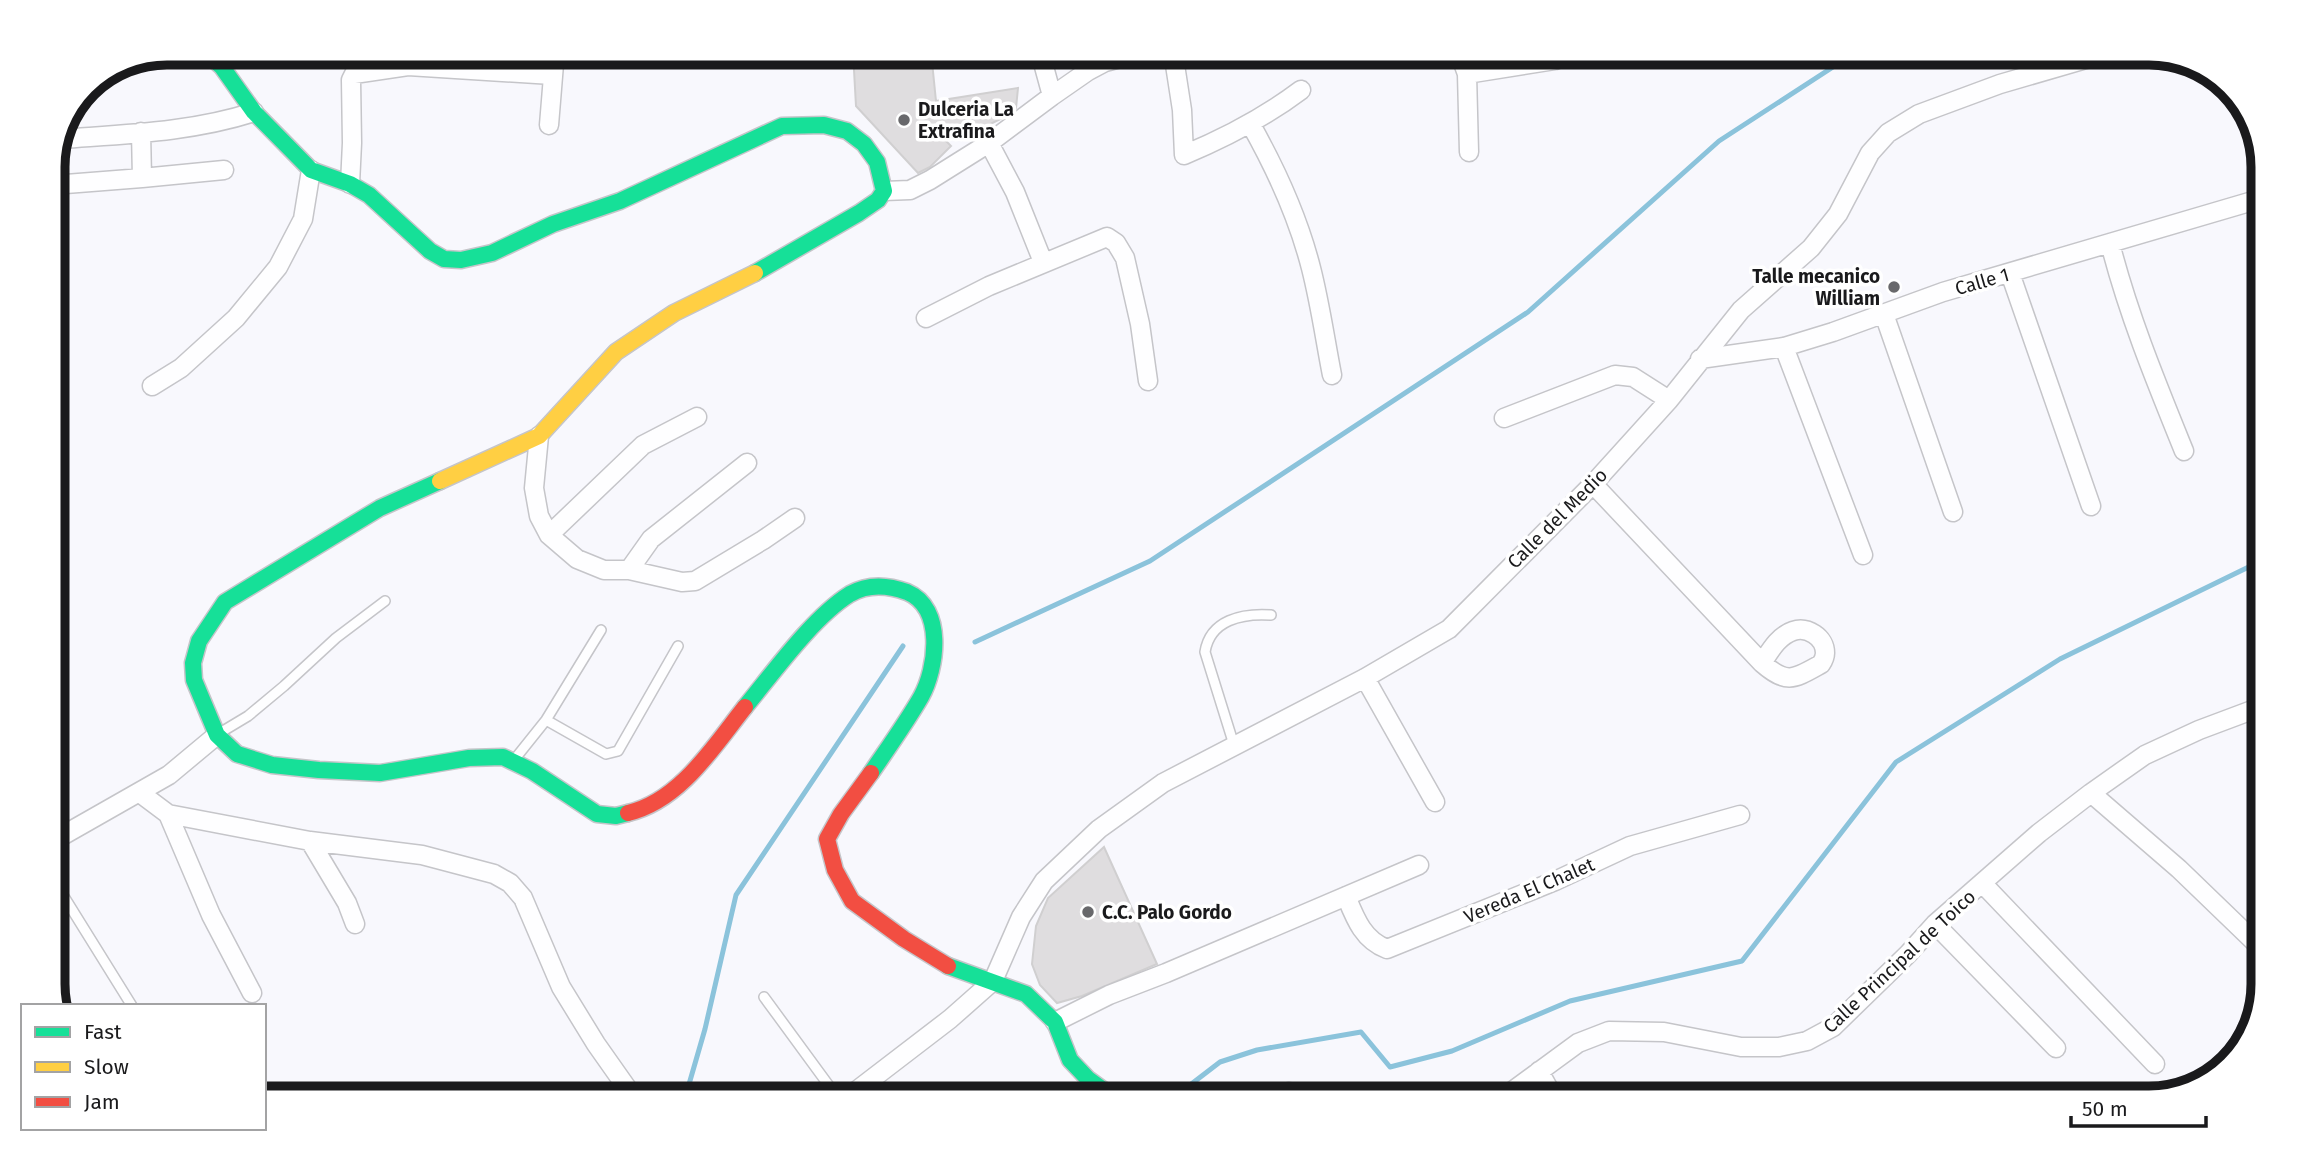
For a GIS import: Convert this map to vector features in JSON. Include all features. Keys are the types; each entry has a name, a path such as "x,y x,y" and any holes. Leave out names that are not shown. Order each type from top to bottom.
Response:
{"main road":[{"path":"221,65 254,113 311,170 350,184 369,195 430,251 443,259 461,260 492,253 553,224 620,201 757,135 782,126 824,125 847,131 864,144 877,162 884,191 878,200 859,213 748,277 674,313 615,352 539,436 380,508 225,602 199,641 193,663 194,680 217,735 237,754 272,765 320,771 380,773 469,758 503,757 532,771 597,814 616,816 641,810 673,790 705,757 832,607 853,592 876,585 893,587 913,595 928,610 934,628 932,665 922,695 827,839 835,870 852,901 904,939 949,966 1026,994 1055,1022 1070,1060 1098,1086"}],"street":[{"path":"350,184 351,80 354,74 389,65"},
{"path":"457,65 552,75"},
{"path":"549,125 553,65"},
{"path":"1044,65 1052,96"},
{"path":"884,191 910,190 930,180 989,143 1052,96 1100,65"},
{"path":"1175,65 1182,110 1184,155 1250,123 1301,90"},
{"path":"1464,65 1467,74 1469,152"},
{"path":"1467,74 1524,65"},
{"name":"Calle del Medio","path":"993,981 1021,917 1044,881 1099,829 1163,783 1365,678 1449,629 1593,484 1669,400 1741,310 1811,248 1838,214 1870,153 1888,133 1919,114 2000,84 2065,65"},
{"path":"69,138 174,130 226,122 254,113"},
{"path":"1250,123 1268,155 1303,243 1311,268 1332,375"},
{"path":"141,132 142,178"},
{"path":"989,143 1015,192 1043,262"},
{"path":"65,184 224,170"},
{"path":"152,386 181,368 236,318 278,267 303,219 311,170"},
{"name":"Calle 1","path":"1700,359 1784,347 1943,292 2251,202"},
{"path":"926,318 989,286 1107,237 1116,243 1125,258 1140,324 1148,381"},
{"path":"2110,243 2120,283 2185,451"},
{"path":"2010,273 2091,506"},
{"path":"1884,314 1953,512"},
{"path":"1784,347 1863,555"},
{"path":"1504,418 1615,375 1633,377 1669,400"},
{"path":"549,535 643,444 697,416"},
{"path":"539,436 534,488 539,516 549,535 577,559 604,570 629,570 682,582 695,581 795,518"},
{"path":"629,570 651,539 747,463"},
{"path":"1593,484 1762,663"},
{"path":"1365,678 1435,802"},
{"name":"Calle Principal de Toico","path":"1519,1086 1578,1042 1609,1031 1664,1032 1741,1048 1807,1041 1833,1027 1935,924 2039,833 2091,793 2145,755 2199,730 2251,710"},
{"path":"65,834 169,775 217,735"},
{"path":"140,793 168,814 310,841 422,855 494,874 510,883 523,898 561,987 626,1086"},
{"path":"2091,793 2179,869 2251,938"},
{"path":"168,814 211,915 252,993"},
{"name":"Vereda El Chalet","path":"1346,896 1358,923 1369,938 1378,946 1387,949 1555,881 1629,846 1740,815"},
{"path":"310,841 355,924"},
{"path":"1055,1022 1109,995 1419,864"},
{"path":"1983,884 2155,1064"},
{"path":"1935,924 2056,1048"},
{"path":"863,1086 950,1019 993,981"},
{"path":"1539,1071 1547,1086"}],"lane":[{"path":"217,735 248,716 335,638 385,601"},
{"path":"1234,745 1205,652 1207,639 1219,626 1235,618 1254,614 1271,615"},
{"path":"513,762 546,720 601,630"},
{"path":"546,720 606,754 618,751 678,646"},
{"path":"65,898 131,1004"},
{"path":"764,997 829,1086"}],"building":[{"name":"Dulceria La Extrafina","path":"854,65 932,65 936,101 1018,88 1016,108 1005,117 984,127 944,139 951,146 930,167 918,173 856,106"},
{"name":"C.C. Palo Gordo","path":"1104,847 1157,964 1082,996 1057,1003 1040,985 1032,964 1036,926 1048,898"}],"waterway":[{"path":"975,642 1150,561 1528,312 1719,141 1836,65"},
{"path":"1190,1085 1220,1062 1257,1050 1361,1032 1390,1067 1452,1051 1570,1001 1742,961 1896,762 2060,659 2251,566"},
{"path":"688,1086 705,1029 736,895 903,646"}],"traffic: fast":[{"path":"220,65 254,112 311,170 350,184 369,195 430,251 444,259 461,260 492,253 553,224 620,201 782,126 824,125 847,131 864,144 877,162 884,191 878,200 859,213 755,273"},
{"path":"440,481 380,508 225,602 199,641 193,663 194,680 217,735 237,754 272,765 319,770 380,773 469,758 503,757 532,771 597,814 616,816 628,813"},
{"path":"745,707 808,631 850,594 878,586 907,592 919,600 932,625 934,655 931,671 921,697 871,773"},
{"path":"948,966 1026,994 1055,1022 1070,1060 1098,1086"}],"traffic: slow":[{"path":"440,481 539,436 616,352 674,313 755,273"}],"traffic: jam":[{"path":"628,813 647,807 680,784 708,755 745,707"},
{"path":"871,773 841,814 827,839 835,870 852,901 904,939 948,966"}],"place":[{"name":"Dulceria La Extrafina","path":"904,120"},
{"name":"Talle mecanico William","path":"1894,287"},
{"name":"C.C. Palo Gordo","path":"1088,912"}]}
